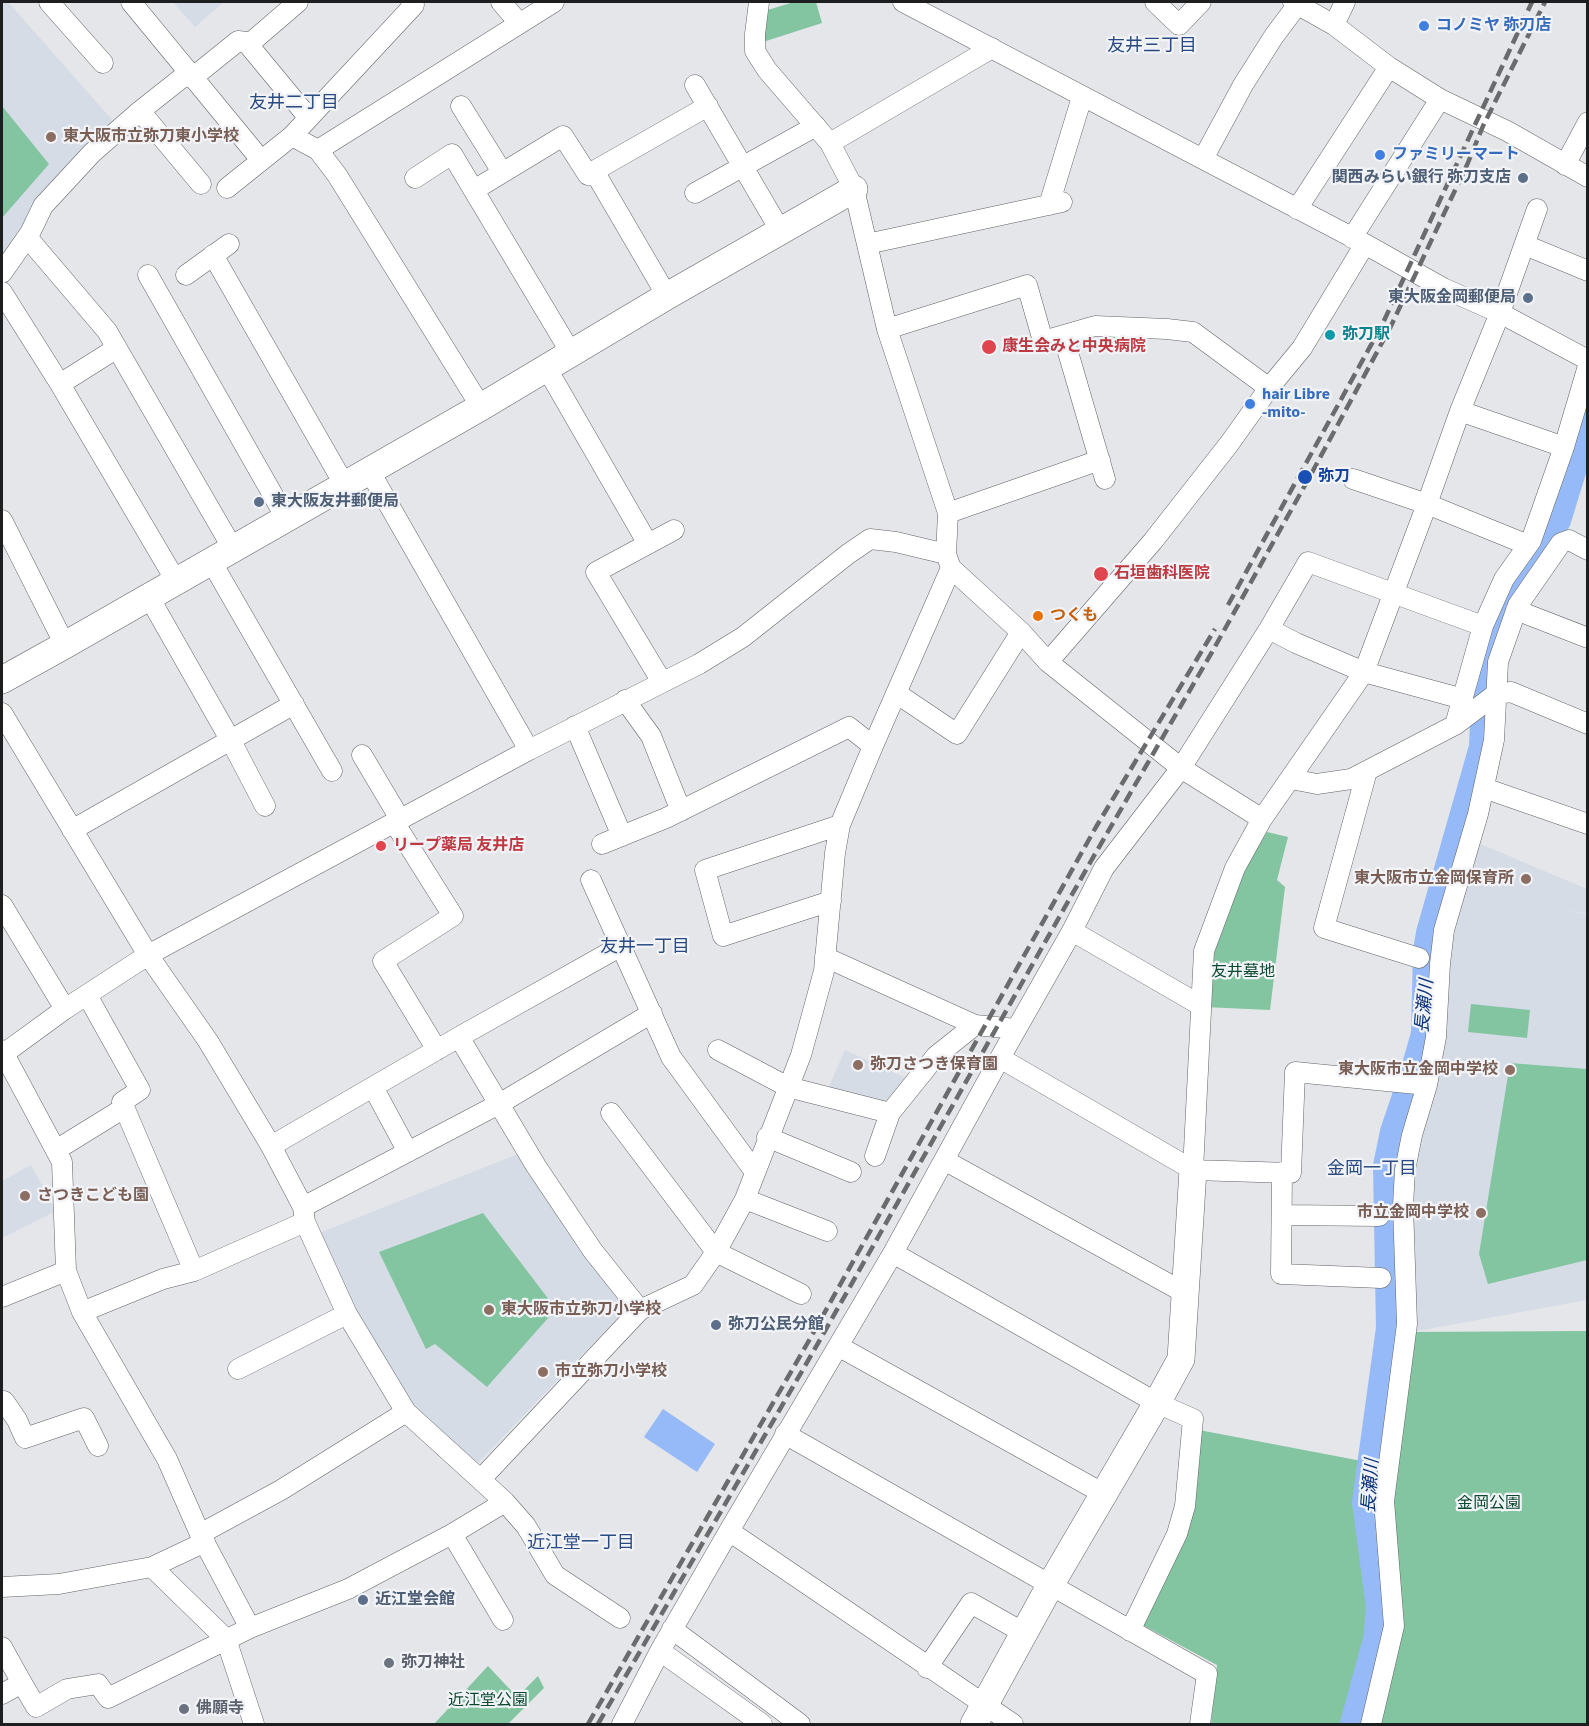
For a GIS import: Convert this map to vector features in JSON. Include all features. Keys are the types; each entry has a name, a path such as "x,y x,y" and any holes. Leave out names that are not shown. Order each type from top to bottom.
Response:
{"street":[{"path":"49,2 103,63"},
{"path":"131,2 261,160"},
{"path":"248,45 298,2"},
{"path":"227,188 292,136 414,5 411,2"},
{"path":"501,2 519,23"},
{"path":"318,150 553,2"},
{"path":"481,1479 640,1310 693,1285 716,1252 745,1199 767,1137 801,1055 824,971 835,853 840,825 949,561 948,513 887,329 854,189 830,143 767,70 755,51 759,2"},
{"path":"903,2 1359,241 1443,288 1500,313 1587,360"},
{"path":"1155,2 1179,25 1201,2"},
{"path":"1334,25 1345,2"},
{"path":"1203,159 1243,86 1295,3 1334,25 1389,67 1440,99 1507,131 1587,177"},
{"path":"2,273 27,237 43,206 92,153 140,111 238,41 246,42 308,117"},
{"path":"830,143 992,48"},
{"path":"1297,209 1389,67"},
{"path":"695,85 780,230"},
{"path":"867,244 1056,203 1082,97"},
{"path":"1048,662 1154,541 1269,388 1302,348 1359,241 1440,99"},
{"path":"461,106 502,172"},
{"path":"474,190 562,136 588,175 708,106"},
{"path":"140,111 201,184"},
{"path":"1565,165 1587,122"},
{"path":"695,193 816,126"},
{"path":"292,136 318,150 337,175 481,407"},
{"path":"415,178 452,154 571,353"},
{"path":"594,171 667,296"},
{"path":"2,680 481,407 667,296 854,189"},
{"path":"979,1715 1051,1584 1157,1404 1180,1359 1193,1170 1204,951 1235,868 1262,819 1364,672 1537,209"},
{"path":"27,237 107,331 117,348 222,555 294,704 332,771"},
{"path":"1524,244 1587,271"},
{"path":"186,275 221,250 344,484"},
{"path":"148,275 286,518"},
{"path":"887,329 1027,285 1043,341 1095,326 1193,332 1269,388"},
{"path":"2,292 60,384 176,581"},
{"path":"948,513 1103,470 1063,335"},
{"path":"60,384 117,348"},
{"path":"1455,725 1484,626 1504,579 1528,544 1564,447 1587,366"},
{"path":"546,367 648,544"},
{"path":"1460,411 1564,447"},
{"path":"369,470 529,750"},
{"path":"1353,479 1427,504 1528,544"},
{"path":"2,520 65,645"},
{"path":"662,682 596,572 674,530"},
{"path":"250,1628 202,1538 167,1459 82,1312 66,1270 62,1162 2,1053 64,1009 148,955 529,750 699,664 743,637 870,539 896,542 949,561 1048,662 1182,768 1262,819"},
{"path":"1371,1725 1394,1626 1384,1501 1407,1324 1403,1206 1405,1170 1412,1135 1416,1084 1436,1037 1444,930 1484,788 1494,740 1498,662 1516,610 1561,543 1569,540 1587,550"},
{"path":"622,1725 672,1629 893,1253 1072,931 1104,868 1182,768 1308,562 1484,626"},
{"path":"149,597 231,741 265,806"},
{"path":"1516,610 1587,638"},
{"path":"1269,629 1364,672 1464,699"},
{"path":"896,693 957,734 1021,632"},
{"path":"1291,779 1317,784 1351,779 1455,725 1496,694 1511,692 1587,724"},
{"path":"625,700 651,736 681,811"},
{"path":"72,830 294,704"},
{"path":"2,713 148,955 208,1041 271,1146 304,1215 346,1314 406,1412 505,1502 526,1526 555,1575 620,1618"},
{"path":"575,726 622,836"},
{"path":"602,843 681,811 849,727 873,746"},
{"path":"362,755 453,916 383,961 437,1050"},
{"path":"1367,771 1324,928 1419,958"},
{"path":"1484,788 1587,824"},
{"path":"831,901 723,936 705,870 840,825"},
{"path":"591,880 672,1057 755,1172"},
{"path":"2,904 64,1009"},
{"path":"1072,931 1200,1005"},
{"path":"271,1146 621,946"},
{"path":"825,957 975,1025 1016,1029"},
{"path":"87,995 140,1090 122,1102 194,1271"},
{"path":"82,1312 163,1279 194,1271 304,1215 408,1152 499,1104 652,1013"},
{"path":"875,1156 890,1113 936,1056 975,1025"},
{"path":"459,1037 536,1166 593,1251 640,1310"},
{"path":"718,1050 788,1087 890,1113"},
{"path":"1000,1058 1193,1170 1291,1173 1295,1072 1416,1084"},
{"path":"374,1087 408,1152"},
{"path":"56,1150 124,1108"},
{"path":"611,1113 716,1252 801,1294"},
{"path":"767,1137 851,1172"},
{"path":"944,1160 1185,1293"},
{"path":"1282,1172 1281,1274 1381,1278"},
{"path":"745,1199 827,1231"},
{"path":"1282,1215 1379,1216"},
{"path":"893,1253 1157,1404 1193,1419 1185,1506 1177,1534 1130,1631"},
{"path":"2,1297 66,1270"},
{"path":"238,1369 346,1314"},
{"path":"838,1346 1104,1494"},
{"path":"4,1401 9,1425 25,1438 84,1418 98,1446"},
{"path":"2,1587 59,1584 152,1567 406,1412"},
{"path":"785,1434 1206,1674 1200,1725"},
{"path":"2,1647 36,1707 67,1689 98,1684 108,1698 250,1628 348,1589 452,1534 505,1502"},
{"path":"729,1531 927,1668 979,1715 1013,1725"},
{"path":"452,1534 503,1620"},
{"path":"152,1567 226,1639 254,1725"},
{"path":"927,1668 971,1603 1024,1633"},
{"path":"672,1629 800,1725"},
{"path":"660,1651 762,1725"},
{"path":"2,1694 22,1683"}],"shaded area":[{"name":"東大阪市立弥刀東小学校","path":"2,2 8,2 115,123 2,264"},
{"path":"173,2 224,2 195,27"},
{"name":"東大阪市立金岡中学校","path":"1478,843 1587,889 1587,913 1565,911 1587,914 1587,1300 1412,1332 1409,1195 1417,1135 1448,1004 1448,957"},
{"name":"弥刀さつき保育園","path":"845,1050 908,1079 885,1107 827,1091"},
{"name":"東大阪市立弥刀小学校","path":"518,1154 627,1308 477,1464 411,1408 353,1312 319,1233"},
{"name":"さつきこども園","path":"31,1165 56,1211 2,1238 2,1181"}],"green space":[{"path":"794,2 816,2 822,23 763,42 761,12"},
{"path":"2,106 49,164 2,218"},
{"name":"友井墓地","path":"1267,832 1288,837 1277,880 1285,887 1270,1010 1205,1007 1214,954 1229,903 1242,871"},
{"path":"1471,1004 1530,1010 1527,1038 1468,1032"},
{"path":"1510,1063 1587,1069 1587,1260 1488,1284 1479,1254"},
{"path":"483,1213 556,1309 487,1387 435,1344 426,1349 379,1252"},
{"name":"金岡公園","path":"1587,1331 1587,1724 1376,1724 1393,1657 1389,1505 1411,1332"},
{"path":"1199,1430 1367,1462 1360,1517 1370,1619 1346,1724 1211,1724 1217,1665 1139,1623 1158,1582"},
{"name":"近江堂公園","path":"488,1666 517,1697 538,1676 544,1688 508,1724 434,1724"}],"water":[{"path":"663,1409 715,1444 697,1472 644,1437"}],"waterway":[{"name":"長瀬川","path":"1355,1724 1378,1640 1381,1607 1367,1502 1391,1328 1388,1166 1395,1132 1426,1034 1428,951 1431,933 1484,747 1482,675 1489,639 1501,610 1556,520 1588,416"}],"railway":[{"path":"1228,605 1382,325 1532,2"},
{"path":"598,1724 813,1352 1309,478 1390,328 1483,126 1545,2"},
{"path":"588,1724 807,1344 1096,827 1215,629"}],"place":[{"name":"コノミヤ 弥刀店","path":"1424,26"},
{"name":"東大阪市立弥刀東小学校","path":"51,137"},
{"name":"ファミリーマート","path":"1380,155"},
{"name":"関西みらい銀行 弥刀支店","path":"1523,178"},
{"name":"東大阪金岡郵便局","path":"1528,298"},
{"name":"弥刀駅","path":"1330,335"},
{"name":"康生会みと中央病院","path":"989,347"},
{"name":"hair Libre -mito-","path":"1250,404"},
{"name":"弥刀","path":"1305,477"},
{"name":"東大阪友井郵便局","path":"259,502"},
{"name":"石垣歯科医院","path":"1101,574"},
{"name":"つくも","path":"1038,616"},
{"name":"リープ薬局 友井店","path":"381,846"},
{"name":"東大阪市立金岡保育所","path":"1526,879"},
{"name":"弥刀さつき保育園","path":"858,1065"},
{"name":"東大阪市立金岡中学校","path":"1510,1070"},
{"name":"さつきこども園","path":"25,1196"},
{"name":"市立金岡中学校","path":"1481,1213"},
{"name":"東大阪市立弥刀小学校","path":"489,1310"},
{"name":"弥刀公民分館","path":"716,1325"},
{"name":"市立弥刀小学校","path":"543,1372"},
{"name":"近江堂会館","path":"363,1600"},
{"name":"弥刀神社","path":"389,1663"},
{"name":"佛願寺","path":"184,1709"}],"district":[{"name":"友井三丁目","path":"1152,47"},
{"name":"友井二丁目","path":"294,104"},
{"name":"友井一丁目","path":"645,948"},
{"name":"金岡一丁目","path":"1372,1170"},
{"name":"近江堂一丁目","path":"581,1544"}]}
